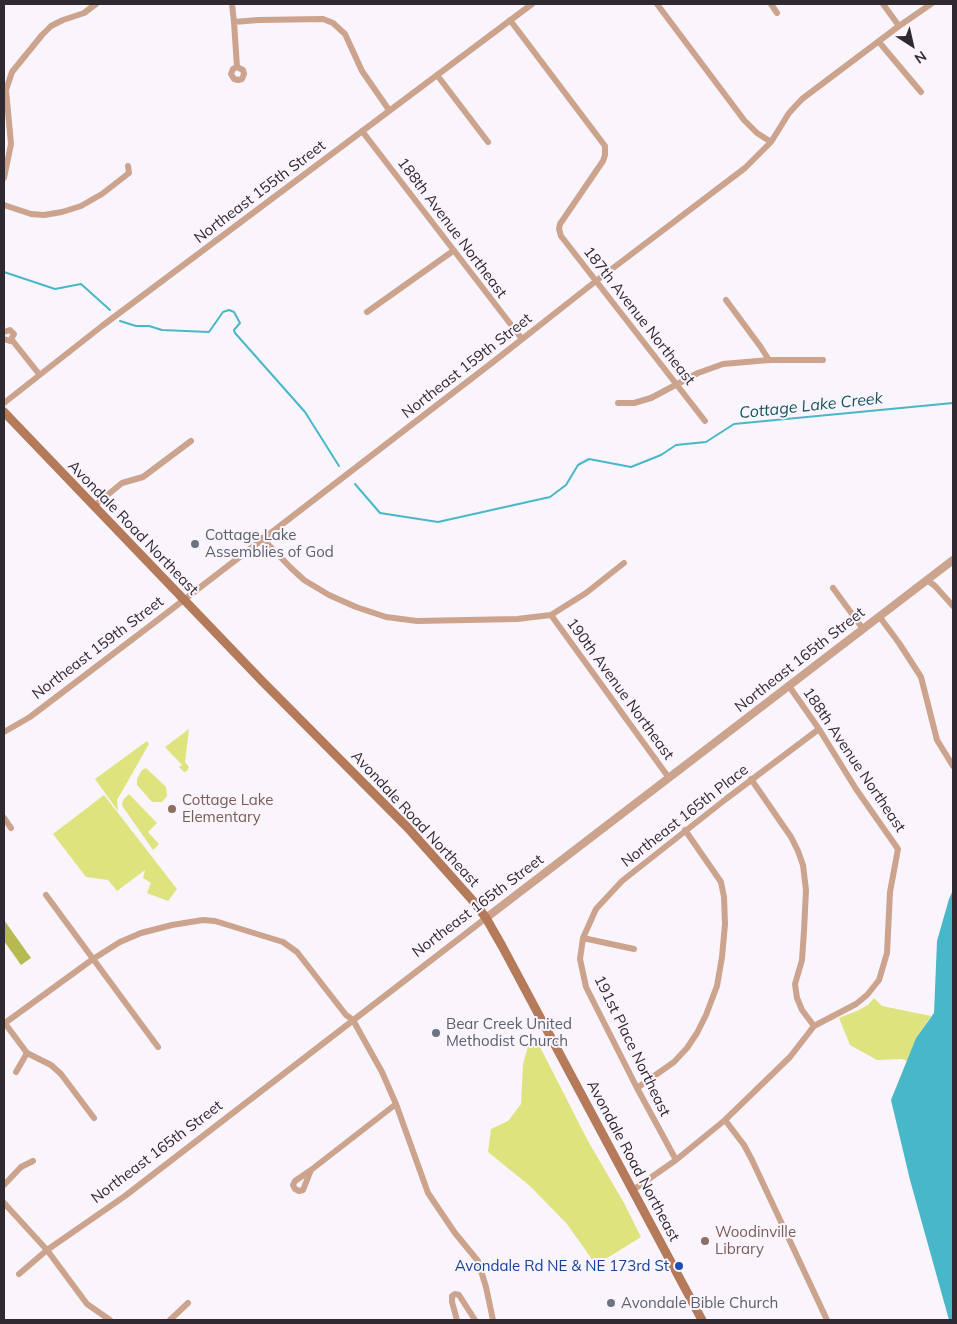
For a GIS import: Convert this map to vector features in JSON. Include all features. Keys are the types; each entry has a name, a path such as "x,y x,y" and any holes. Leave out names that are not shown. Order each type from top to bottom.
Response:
{"main road":[{"name":"Avondale Road Northeast","path":"4,412 182,599 408,828 486,918 702,1320"}],"street":[{"path":"4,178 11,144 6,90 12,72 28,50 51,26 84,13 96,4"},
{"path":"232,4 237,67"},
{"name":"Northeast 155th Street","path":"4,403 39,374 532,4"},
{"path":"771,4 777,13"},
{"path":"883,4 899,26"},
{"name":"Northeast 159th Street","path":"4,732 30,717 745,168 771,142 789,113 802,99 931,4"},
{"path":"658,7 744,120 757,133 771,142"},
{"path":"234,22 323,19 334,22 345,34 362,71 389,110"},
{"name":"187th Avenue Northeast","path":"510,20 604,146 605,154 603,161 560,224 561,236 706,421"},
{"path":"879,42 921,92"},
{"path":"437,75 488,142"},
{"name":"188th Avenue Northeast","path":"362,131 522,339"},
{"path":"4,205 31,214 44,215 62,212 81,206 102,194 129,173 128,166"},
{"path":"367,312 453,251"},
{"path":"726,300 769,360"},
{"path":"4,332 12,331 14,334 12,340"},
{"path":"4,339 12,340"},
{"path":"12,340 39,374"},
{"path":"618,403 634,403 651,398 698,373 723,364 769,360 824,360"},
{"path":"94,506 122,483 143,477 191,442"},
{"path":"262,538 304,580 338,599 386,617 416,621 517,619 551,615 586,593 624,563"},
{"name":"Northeast 165th Street","path":"19,1274 47,1250 125,1196 953,560"},
{"path":"927,580 953,606"},
{"path":"833,588 863,629"},
{"name":"190th Avenue Northeast","path":"551,615 669,778"},
{"path":"879,616 921,677 937,740 953,766"},
{"name":"188th Avenue Northeast","path":"789,686 819,729 856,789 898,849 890,892 887,953 879,980 856,1004 814,1026"},
{"name":"Northeast 165th Place","path":"583,938 596,909 622,881 751,779 819,729"},
{"path":"633,1190 676,1160 725,1120 790,1057 814,1026 802,1010 797,998 795,984 802,960 804,931 806,890 803,865 791,837 751,779"},
{"path":"4,818 11,828"},
{"path":"637,1088 674,1062 687,1048 706,1015 717,986 725,924 724,897 721,882 686,830"},
{"path":"46,895 158,1047"},
{"path":"94,1118 56,1070 51,1065 27,1053 4,1023 93,959 130,937 149,931 202,920 215,921 283,942 292,947 346,1015 353,1020 382,1072 396,1104 428,1193 455,1233 478,1261 493,1320"},
{"path":"583,938 634,950"},
{"name":"191st Place Northeast","path":"583,938 580,959 586,987 676,1160"},
{"path":"16,1072 27,1053"},
{"path":"311,1170 396,1104"},
{"path":"725,1120 752,1160 825,1319"},
{"path":"4,1185 21,1167 33,1161"},
{"path":"4,1203 47,1250 87,1304 110,1320"},
{"path":"457,1320 452,1302 452,1296 455,1294 459,1295 475,1320"},
{"path":"170,1320 188,1303"}],"green space":[{"path":"189,729 185,762 189,767 184,772 179,767 182,765 165,747"},
{"path":"147,741 149,744 117,800 118,811 95,779"},
{"path":"146,768 166,787 167,796 162,802 152,802 137,785 137,779 142,770"},
{"path":"129,794 157,823 148,832 159,844 153,850 123,807 122,803"},
{"path":"104,795 177,889 168,901 147,893 151,883 143,878 145,870 117,891 108,880 86,877 53,834"},
{"path":"874,998 882,1006 931,1016 916,1038 907,1061 902,1059 877,1060 850,1045 839,1018 868,1005"},
{"path":"537,1041 588,1141 624,1203 641,1237 596,1265 567,1224 530,1186 488,1152 491,1129 508,1121 521,1104 523,1064 529,1043"}],"shaded area":[{"path":"4,920 31,958 21,965 4,941"}],"water":[{"path":"953,890 953,1320 949,1320 910,1180 891,1100 916,1038 934,1013 937,941"}],"waterway":[{"name":"Cottage Lake Creek","path":"4,272 55,289 81,284 110,310"},
{"name":"Cottage Lake Creek","path":"120,321 136,326 149,326 162,330 209,332 223,312 229,310 234,312 240,323 234,330 235,333 305,412 339,466"},
{"name":"Cottage Lake Creek","path":"355,484 380,513 438,522 550,497 566,485 578,465 589,459 631,467 661,455 676,445 706,442 734,424 953,403"}],"place":[{"name":"Cottage Lake Assemblies of God","path":"195,544"},
{"name":"Cottage Lake Elementary","path":"172,809"},
{"name":"Bear Creek United Methodist Church","path":"436,1033"},
{"name":"Woodinville Library","path":"705,1241"},
{"name":"Avondale Rd NE & NE 173rd St","path":"679,1266"},
{"name":"Avondale Bible Church","path":"611,1303"}]}
